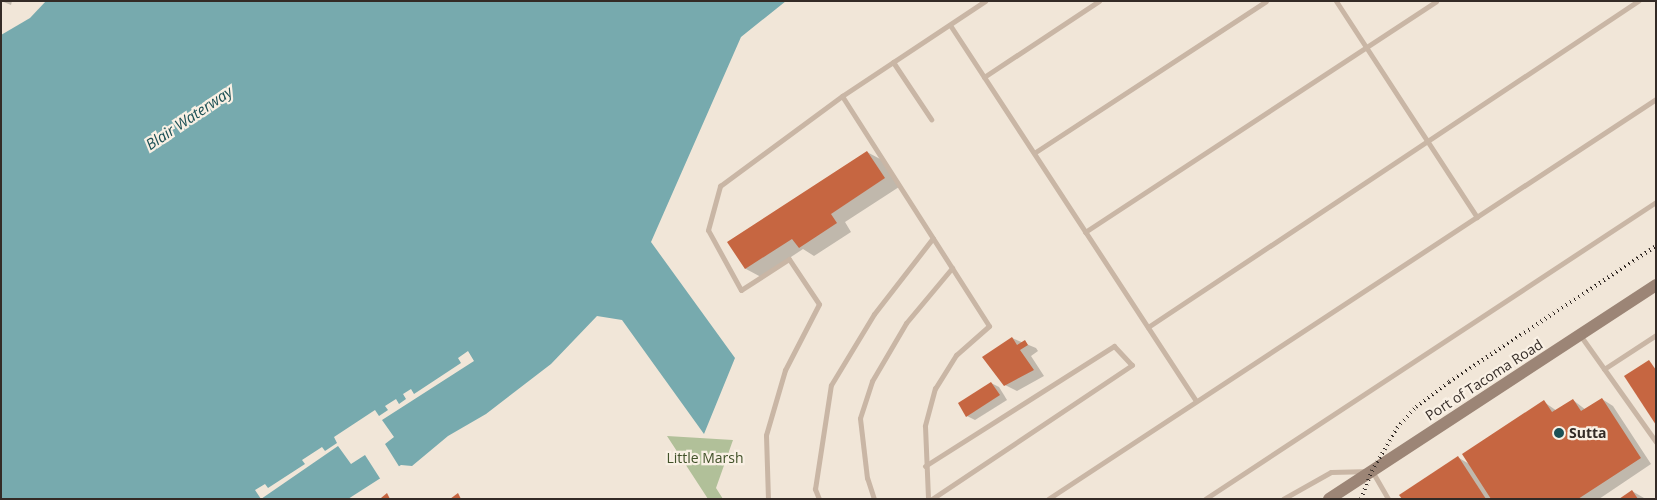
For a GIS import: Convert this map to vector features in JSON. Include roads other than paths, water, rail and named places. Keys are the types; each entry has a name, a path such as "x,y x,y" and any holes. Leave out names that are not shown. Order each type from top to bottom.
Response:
{"main road":[{"name":"Port of Tacoma Road","path":"1329,499 1656,285"}],"lane":[{"path":"768,499 766,435 785,370 819,304 789,258 741,290 708,230 720,186 842,96 985,1"},
{"path":"984,77 1099,1"},
{"path":"1034,154 1266,1"},
{"path":"1336,1 1477,217"},
{"path":"1085,232 1436,1"},
{"path":"1148,327 1638,1"},
{"path":"950,24 1196,401"},
{"path":"893,62 931,119"},
{"path":"842,96 989,326 956,355 935,388 925,426 925,466 928,499"},
{"path":"1048,499 1656,99"},
{"path":"1206,499 1656,202"},
{"path":"819,499 815,489 831,385 874,314 933,238"},
{"path":"874,499 867,478 860,418 872,381 906,322 952,268"},
{"path":"1580,335 1656,442"},
{"path":"1604,369 1656,335"},
{"path":"925,466 1114,346 1132,365 932,499"},
{"path":"1283,499 1331,472 1372,471 1388,499"}],"water":[{"name":"Blair Waterway","path":"17,1 786,1 741,37 651,242 735,358 704,434 622,320 597,316 551,364 486,414 448,436 412,466 401,465 348,499 1,499 1,12"}],"railway":[{"path":"1361,499 1372,471 1397,428 1416,407 1449,382 1656,246"}],"place":[{"name":"Sutta","path":"1559,433"}],"park label":[{"name":"Little Marsh","path":"705,458"}]}
